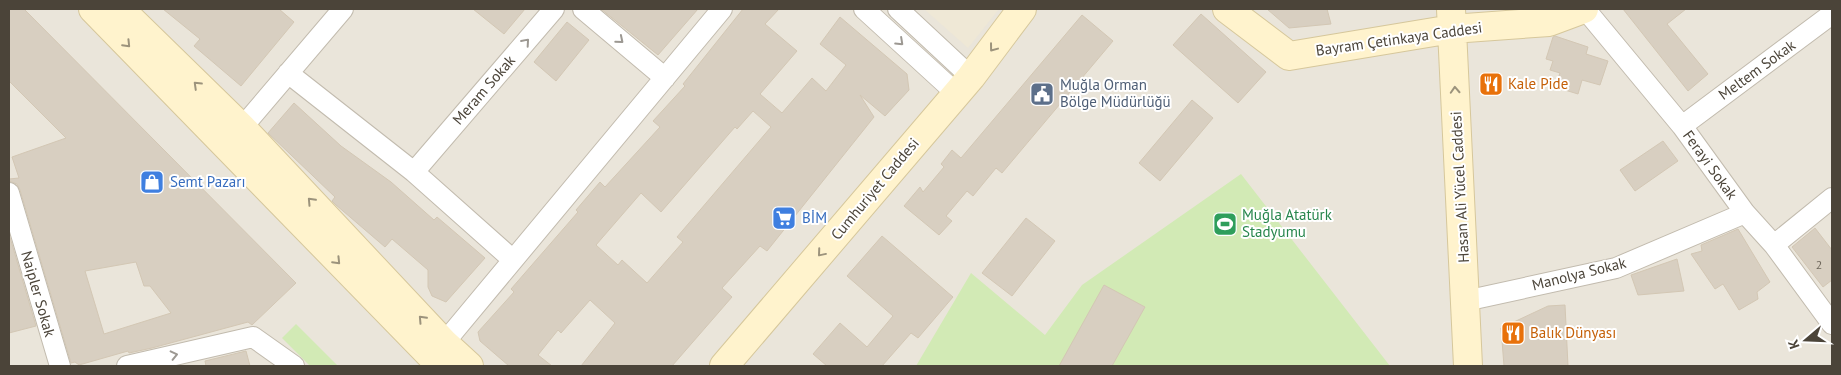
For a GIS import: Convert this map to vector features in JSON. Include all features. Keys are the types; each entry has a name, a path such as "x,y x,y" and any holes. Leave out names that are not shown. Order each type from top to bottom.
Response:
{"main road":[{"path":"93,9 234,137"},
{"path":"120,9 234,137 447,361"},
{"name":"Cumhuriyet Caddesi","path":"724,366 964,86 1022,9"},
{"name":"Bayram Çetinkaya Caddesi","path":"1227,9 1289,56 1452,19 1549,22 1585,9"},
{"name":"Hasan Ali Yücel Caddesi","path":"1452,19 1468,366"}],"street":[{"path":"234,137 343,9"},
{"name":"Meram Sokak","path":"414,172 554,9"},
{"path":"582,9 665,78"},
{"path":"447,361 513,260 722,9"},
{"path":"864,9 964,86"},
{"path":"898,9 964,86"},
{"name":"Ferayi Sokak","path":"1585,9 1682,126 1745,213 1774,245 1832,324"},
{"name":"Meltem Sokak","path":"1682,126 1832,14"},
{"path":"288,73 414,172 513,260"},
{"name":"Naipler Sokak","path":"9,193 60,366"},
{"path":"1774,245 1832,198"},
{"name":"Manolya Sokak","path":"1465,301 1616,268 1745,213"},
{"path":"127,366 253,337 294,366"}],"shaded area":[{"path":"9,9 1832,9 1832,366 9,366"},
{"path":"924,9 999,9 968,48"}],"green space":[{"name":"Muğla Atatürk Stadyumu","path":"1241,174 1390,366 916,366 971,273 1045,335 1082,285"},
{"path":"296,324 338,366 310,366 282,338"}],"building":[{"path":"9,9 24,9 296,283 252,325 248,322 152,348 129,353 128,351 79,365 75,362 71,363 20,190 17,184 9,181 9,179 19,178 12,157 66,138 9,81","holes":["136,262 144,286 150,286 171,313 104,334 85,271"]},
{"path":"163,9 279,9 294,22 241,86 194,46 200,39"},
{"path":"473,9 525,9 504,34"},
{"path":"601,9 698,9 658,55"},
{"path":"743,9 779,9 765,24 797,51 760,94 782,113 812,78 826,91 846,65 820,44 840,17 907,74 909,90 885,116 860,95 874,117 767,251 760,246 722,288 732,297 672,366 581,366 615,323 590,300 561,333 558,330 538,355 552,366 509,366 480,341 478,332 514,292 511,289 578,212 576,210 600,182 605,187 660,127 653,121 685,86 683,84","holes":["753,111 771,127 677,237 683,242 647,283 622,260 618,265 596,245 641,193 661,212 735,127 737,129"]},
{"path":"1267,9 1327,9 1331,24 1289,28"},
{"path":"1623,9 1686,9 1667,24 1708,74 1688,91"},
{"path":"1201,14 1266,72 1238,103 1173,45"},
{"name":"Muğla Orman Bölge Müdürlüğü","path":"1082,15 1113,41 1002,173 996,168 973,196 967,191 946,216 952,221 939,235 904,206 920,187 923,192 944,167 941,164 952,150 961,158"},
{"path":"567,22 589,40 556,81 534,62"},
{"path":"1555,36 1588,47 1586,54 1608,61 1600,85 1582,80 1578,94 1555,87 1560,73 1550,70 1553,61 1546,59"},
{"path":"1192,100 1213,118 1160,181 1139,163"},
{"path":"294,103 341,146 391,182 434,220 437,217 485,258 446,302 432,296 428,287 428,270 392,239 385,247 336,205 332,201 335,197 268,133"},
{"path":"1663,141 1678,161 1635,191 1620,170"},
{"path":"1026,218 1055,241 1012,296 982,273"},
{"path":"1815,228 1832,250 1832,280 1823,287 1792,247"},
{"path":"1738,229 1770,282 1757,292 1758,299 1739,310 1723,284 1715,289 1691,254 1702,251 1701,245"},
{"path":"9,234 36,326 9,333"},
{"path":"882,236 953,297 918,338 911,333 882,366 827,366 813,354 840,323 867,347 893,316 847,276"},
{"path":"1677,259 1684,291 1638,295 1631,275"},
{"path":"1104,285 1145,307 1112,366 1059,366"},
{"path":"1565,305 1568,366 1504,366 1501,328 1548,306"},
{"path":"246,351 250,366 206,366 205,361"}],"place":[{"name":"Kale Pide","path":"1491,84"},
{"name":"Muğla Orman Bölge Müdürlüğü","path":"1042,94"},
{"name":"Semt Pazarı","path":"152,182"},
{"name":"BİM","path":"784,218"},
{"name":"Muğla Atatürk Stadyumu","path":"1225,224"},
{"name":"Balık Dünyası","path":"1513,333"}]}
